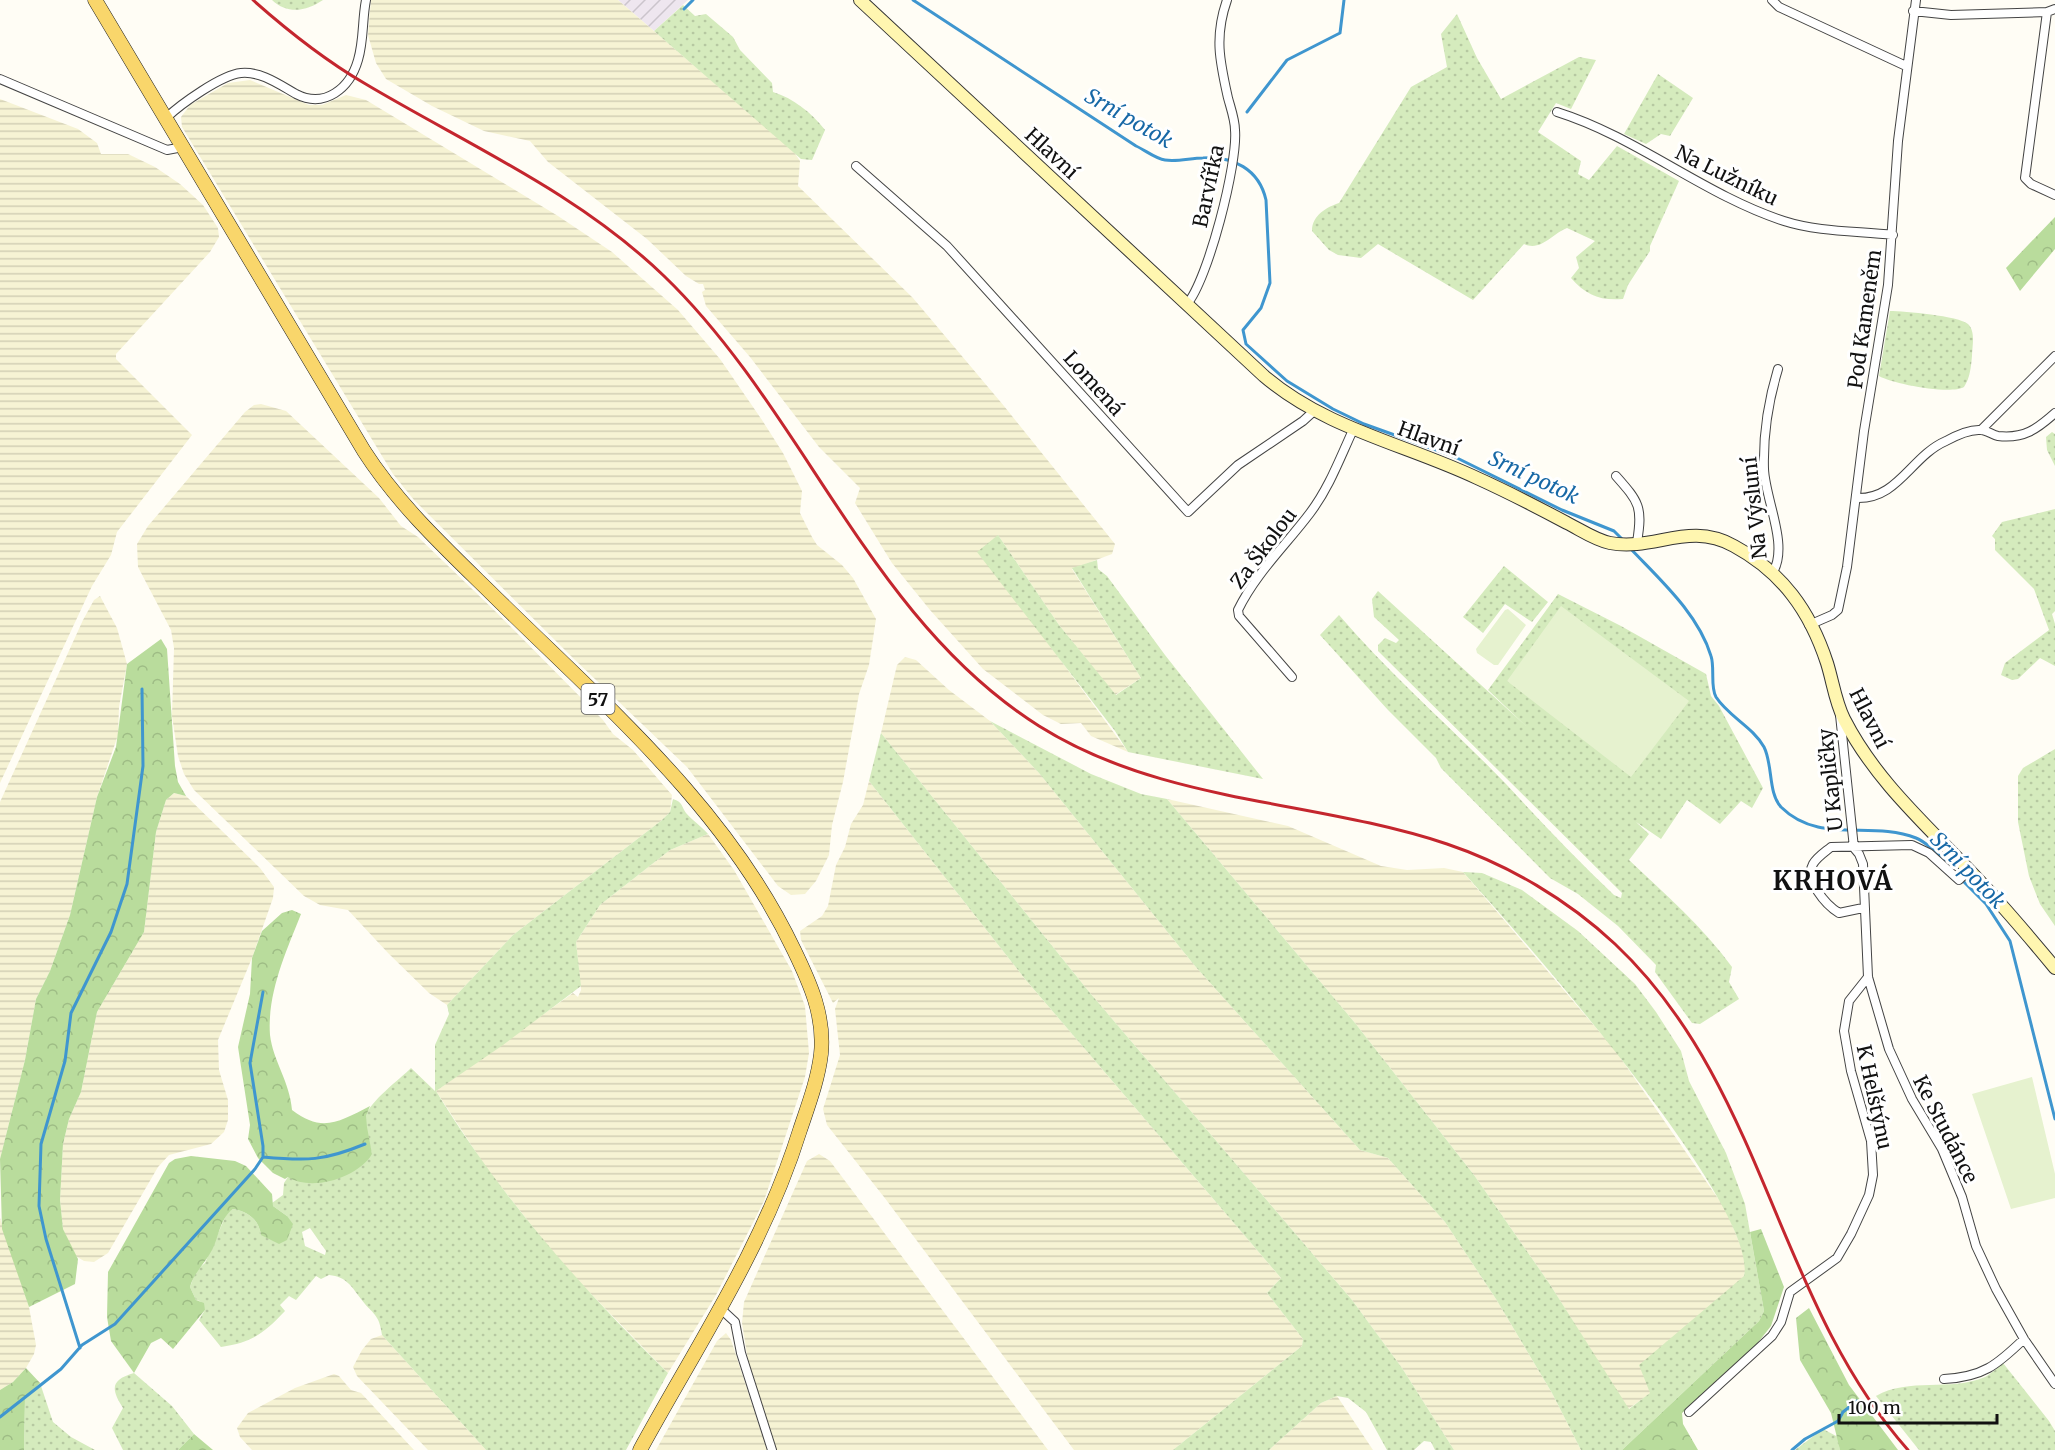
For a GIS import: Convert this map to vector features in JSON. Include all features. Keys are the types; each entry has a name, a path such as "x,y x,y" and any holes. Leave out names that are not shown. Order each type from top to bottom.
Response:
{"main road":[{"name":"57","path":"95,0 364,451 387,485 423,525 616,717 703,808 742,857 784,930 817,1003 821,1028 821,1054 779,1192 722,1310 640,1450"}],"street":[{"path":"166,118 225,78 240,73 265,78 310,100 331,96 342,87 355,68 360,50 366,0"},
{"name":"Hlavní","path":"860,0 1274,385 1314,411 1353,430 1458,469 1594,537 1616,543 1635,543 1693,534 1713,536 1740,549 1773,572 1789,589 1809,625 1827,663 1839,708 1864,753 1885,782 1964,875 2012,915 2055,969"},
{"name":"Barvířka","path":"1187,304 1201,281 1233,160 1235,129 1221,67 1218,33 1227,0"},
{"path":"1772,0 1779,7 1906,66"},
{"name":"Pod Kameněm","path":"1809,625 1832,615 1839,606 1888,285 1898,141 1916,0"},
{"path":"1913,11 1951,15 2051,11 2025,178 2031,184 2055,195"},
{"path":"0,79 167,150 183,147"},
{"name":"Na Lužníku","path":"1557,112 1587,122 1747,206 1785,221 1810,227 1893,235"},
{"name":"Lomená","path":"856,166 947,246 1188,512 1238,465 1314,411"},
{"path":"1856,498 1868,498 1883,493 1896,484 1925,454 1943,442 1981,430 2055,356"},
{"name":"Na Výsluní","path":"1773,572 1780,557 1764,472 1764,437 1770,397 1778,369"},
{"path":"1981,430 1995,435 2025,435 2036,430 2055,413"},
{"name":"Za Školou","path":"1292,677 1239,616 1238,610 1265,567 1311,512 1328,486 1353,430"},
{"path":"1616,476 1639,505 1641,516 1635,543"},
{"name":"U Kapličky","path":"1839,708 1852,838 1854,848 1863,864 1863,908 1839,913 1834,910 1813,882 1810,872 1814,862 1831,847 1854,848 1898,843 1912,845 1929,853 1964,875"},
{"name":"Ke Studánce","path":"1863,908 1868,976 1896,1065 1912,1099 1942,1149 1962,1197 1976,1246 2024,1339 2055,1384"},
{"name":"K Helštýnu","path":"1689,1412 1772,1336 1781,1322 1791,1292 1837,1258 1869,1195 1873,1175 1871,1141 1851,1071 1844,1031 1849,1001 1868,976"},
{"path":"722,1310 735,1322 741,1353 772,1450"},
{"path":"1944,1380 1962,1378 1987,1370 1998,1364 2024,1339"}],"shaded area":[{"path":"371,0 618,0 794,152 800,161 798,186 913,298 1115,544 1112,554 1072,569 1141,678 1115,695 1059,625 998,535 1034,624 1128,752 1091,736 1081,723 1061,724 1043,715 983,669 892,563 855,503 860,488 819,447 750,357 706,306 702,292 705,290 703,284 686,276 647,239 548,162 530,141 484,131 432,106 386,79 376,63 368,35"},
{"path":"618,0 688,0 654,31"},
{"path":"250,80 309,105 322,105 346,95 366,100 558,216 612,252 678,310 720,359 762,420 783,453 802,491 800,513 812,537 817,545 842,565 853,578 876,619 869,665 859,694 843,782 832,825 829,855 816,881 805,894 791,895 778,886 687,767 414,500 393,474 182,127 181,117 190,105 228,83"},
{"path":"0,99 78,129 97,143 101,154 128,154 155,167 180,184 203,205 218,228 219,237 210,252 116,354 116,359 192,435 117,532 111,555 92,586 0,783"},
{"path":"261,404 286,411 379,498 401,526 418,537 495,611 603,720 613,734 633,750 672,795 670,812 662,820 513,935 447,1005 429,993 348,910 320,905 304,896 194,790 184,774 178,756 172,716 174,648 171,630 138,567 137,544 148,526 245,412 254,405"},
{"path":"100,596 117,628 127,664 119,707 118,735 97,797 70,915 50,971 36,999 25,1060 0,1159 0,802 83,620 94,600"},
{"path":"905,657 916,660 949,690 990,721 1039,773 1195,966 1360,1150 1388,1158 1445,1222 1496,1299 1552,1393 1581,1450 1454,1450 1402,1368 1352,1300 1090,993 881,733 897,665"},
{"path":"869,781 1025,979 1281,1278 1267,1293 1303,1339 1302,1346 1173,1450 1074,1450 884,1197 827,1125 823,1109 840,1055 835,1009 839,998 833,1003 801,940 800,931 822,916 828,906 836,865 845,847 851,824 863,805"},
{"path":"174,793 186,796 260,868 274,887 273,898 252,958 218,1040 219,1070 228,1100 228,1120 224,1132 211,1144 169,1155 158,1167 108,1253 94,1262 84,1261 74,1255 63,1229 60,1200 63,1144 69,1119 81,1092 97,1012 144,932 156,832 166,800"},
{"path":"1167,799 1288,826 1381,866 1407,870 1444,868 1463,872 1615,1050 1726,1210 1744,1254 1746,1267 1744,1276 1651,1393 1628,1409 1549,1283 1474,1175 1355,1023"},
{"path":"708,834 734,870 792,971 805,1006 809,1053 805,1077 764,1201 716,1295 668,1373 563,1265 487,1169 436,1091 573,993 578,997 581,990 576,942 600,905 670,850"},
{"path":"819,1154 830,1161 1048,1450 775,1450 749,1367 742,1323 744,1302 807,1161"},
{"path":"0,1218 29,1307 36,1345 26,1368 13,1382 0,1390"},
{"path":"726,1333 731,1340 767,1450 656,1450 717,1341"},
{"path":"382,1335 486,1450 428,1450 357,1376 353,1367 362,1350 371,1339"},
{"path":"334,1374 339,1376 351,1390 361,1393 414,1450 252,1450 240,1437 237,1428 248,1413 295,1388"},
{"path":"1337,1396 1373,1450 1269,1450 1321,1403"}],"green space":[{"path":"272,0 323,0 311,7 298,10 284,8"},
{"path":"683,5 695,16 706,14 733,37 740,50 772,83 773,92 795,102 825,130 812,160 801,159 654,31"},
{"path":"1457,14 1477,58 1501,99 1579,57 1596,60 1571,109 1556,103 1538,132 1581,161 1578,174 1589,180 1617,146 1679,181 1650,246 1650,251 1628,285 1623,299 1594,296 1582,289 1571,278 1579,268 1576,257 1595,241 1567,228 1536,246 1524,244 1473,300 1378,244 1361,258 1338,255 1329,250 1312,231 1317,216 1325,209 1339,203 1411,87 1447,67 1441,34"},
{"path":"1658,74 1693,98 1670,136 1661,134 1646,144 1624,134"},
{"path":"2055,217 2055,249 2020,291 2006,268"},
{"path":"1890,311 1943,316 1968,324 1973,335 1972,360 1968,380 1964,387 1947,390 1921,388 1879,376"},
{"path":"2052,432 2055,434 2055,466 2047,450 2046,437"},
{"path":"2055,509 2055,611 2052,614 2055,624 2055,666 2040,658 2018,679 2012,680 2001,675 2005,663 2049,630 2034,589 1995,550 1995,539 1992,536 2002,522"},
{"path":"998,535 1059,625 1116,695 1141,678 1072,568 1097,560 1098,569 1107,576 1165,655 1263,779 1128,752 1115,731 977,552"},
{"path":"1504,566 1548,602 1532,622 1505,604 1483,633 1463,617"},
{"path":"1378,591 1526,726 1488,690 1558,594 1621,626 1706,674 1711,696 1719,706 1763,788 1752,808 1741,801 1720,824 1687,800 1661,839 1636,822 1649,834 1629,860 1683,911 1721,952 1732,967 1729,982 1739,999 1700,1024 1692,1023 1655,972 1656,965 1618,926 1578,894 1550,878 1441,768 1436,758 1388,710 1320,635 1339,615 1379,659 1506,784 1586,868 1614,895 1621,898 1622,893 1378,651 1378,645 1385,638 1396,643 1399,640 1374,617 1372,599"},
{"path":"1561,606 1689,701 1631,777 1507,681"},
{"path":"1508,609 1526,625 1498,665 1494,665 1477,653 1476,649"},
{"path":"161,639 167,649 175,766 178,782 186,796 174,793 166,800 156,832 144,932 97,1012 81,1092 69,1119 63,1144 60,1200 63,1229 78,1259 75,1284 29,1307 2,1229 0,1159 25,1060 36,999 50,971 70,915 97,797 116,747 127,664"},
{"path":"990,721 1091,774 1141,794 1167,799 1355,1023 1474,1175 1549,1283 1629,1409 1650,1393 1639,1365 1744,1276 1739,1241 1714,1192 1676,1133 1630,1070 1532,951 1463,872 1482,873 1522,890 1578,931 1635,984 1681,1051 1689,1081 1726,1153 1745,1204 1764,1311 1759,1321 1622,1450 1581,1450 1552,1393 1496,1299 1445,1222 1388,1158 1360,1150 1195,966 1039,773"},
{"path":"881,733 1090,993 1352,1300 1402,1368 1454,1450 1435,1450 1431,1442 1424,1441 1414,1450 1387,1450 1366,1412 1348,1398 1337,1396 1321,1403 1269,1450 1173,1450 1302,1346 1303,1339 1267,1293 1281,1278 1025,979 869,781"},
{"path":"2055,749 2055,926 2040,904 2029,876 2018,822 2018,776 2023,768"},
{"path":"673,799 679,801 686,813 708,834 670,850 600,905 576,942 581,986 503,1045 436,1091 514,1204 573,1274 668,1373 626,1450 486,1450 382,1335 377,1318 351,1286 335,1276 329,1275 321,1279 316,1276 296,1300 289,1296 280,1305 285,1311 264,1331 250,1339 221,1347 199,1320 205,1310 200,1301 196,1300 190,1287 196,1271 205,1263 227,1213 233,1209 244,1212 258,1225 261,1235 287,1216 272,1203 283,1195 284,1183 288,1177 372,1154 366,1116 368,1110 379,1098 411,1068 435,1091 435,1045 449,1014 447,1005 513,935 670,812","holes":["310,1228 326,1251 325,1255 305,1246 302,1232"]},
{"path":"292,910 301,914 275,988 271,1004 270,1035 274,1054 291,1100 292,1110 312,1121 331,1123 370,1106 366,1116 372,1154 356,1170 321,1183 298,1181 288,1177 285,1179 273,1173 258,1158 248,1139 250,1125 238,1047 250,994 252,958 262,931 282,913"},
{"path":"2032,1077 2055,1174 2055,1198 2011,1209 1972,1094"},
{"path":"191,1156 235,1161 246,1166 272,1194 273,1206 287,1216 293,1224 287,1240 279,1244 261,1235 258,1225 248,1215 233,1209 222,1222 212,1250 190,1287 196,1300 204,1303 205,1310 173,1349 161,1338 151,1343 134,1373 111,1341 107,1317 108,1272 169,1163 175,1159"},
{"path":"1761,1229 1784,1287 1771,1326 1756,1345 1682,1413 1683,1424 1698,1450 1622,1450 1759,1321 1764,1311 1750,1232"},
{"path":"1809,1308 1849,1385 1898,1450 1840,1450 1831,1413 1800,1360 1796,1318"},
{"path":"2003,1363 2055,1431 2055,1450 1919,1450 1876,1396 1902,1387 1972,1381 1987,1376"},
{"path":"26,1368 40,1383 25,1398 24,1450 0,1450 0,1390 13,1382"},
{"path":"134,1373 172,1406 194,1434 178,1450 123,1450 112,1428 123,1408 116,1396 115,1386 120,1379"},
{"path":"40,1383 53,1422 71,1437 95,1450 24,1450 25,1398"},
{"path":"1823,1429 1838,1437 1840,1450 1795,1450"},
{"path":"194,1434 213,1450 178,1450"}],"waterway":[{"path":"684,9 693,0"},
{"name":"Srní potok","path":"913,0 1154,156 1170,160 1225,159 1251,173 1263,189 1266,200 1270,283 1261,308 1243,330 1246,344 1287,381 1333,409 1364,424 1453,456 1562,510 1614,531 1623,540"},
{"path":"1247,112 1287,60 1340,33 1344,0"},
{"name":"Srní potok","path":"1629,547 1665,584 1697,625 1711,656 1714,693 1721,704 1754,733 1764,747 1769,762 1772,787 1781,807 1796,819 1829,829 1881,831 1916,838 1929,846 1947,864"},
{"path":"80,1348 46,1239 39,1206 41,1144 65,1061 71,1013 111,932 127,884 143,766 142,689"},
{"name":"Srní potok","path":"1962,880 1986,904 2010,941 2055,1119"},
{"path":"0,1417 61,1369 82,1345 115,1324 255,1169 263,1157 250,1063 263,992"},
{"path":"263,1157 292,1159 326,1157 365,1144"},
{"path":"1792,1450 1805,1439 1838,1421 1843,1412 1857,1401"}],"railway":[{"path":"253,0 306,44 349,74 558,194 630,246 664,276 714,330 758,389 883,572 929,630 980,682 1039,726 1087,752 1136,771 1187,786 1396,829 1447,844 1493,862 1537,885 1597,928 1615,944 1665,1000 1705,1061 1739,1127 1827,1327 1863,1391 1908,1450"}],"district":[{"name":"KRHOVÁ","path":"1833,880"}]}
